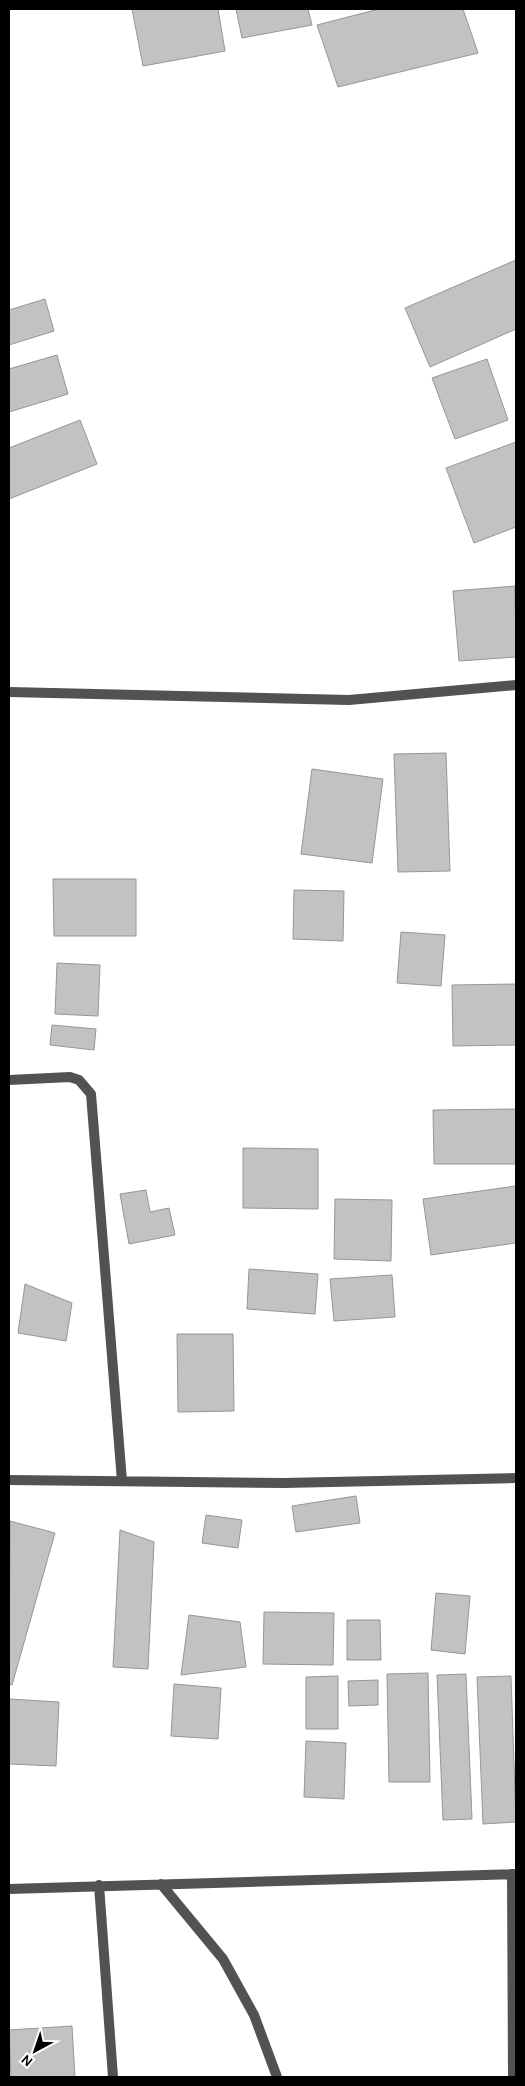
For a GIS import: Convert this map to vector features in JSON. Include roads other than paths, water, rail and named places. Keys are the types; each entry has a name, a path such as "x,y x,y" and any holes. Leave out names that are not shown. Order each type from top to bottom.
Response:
{"street":[{"path":"9,692 348,700 516,686"},
{"path":"9,1080 70,1077 79,1080 91,1094 122,1482"},
{"path":"9,1480 283,1483 516,1478"},
{"path":"9,1889 514,1874 513,2077"},
{"path":"161,1884 223,1959 254,2015 277,2077"},
{"path":"99,1885 113,2077"}]}
